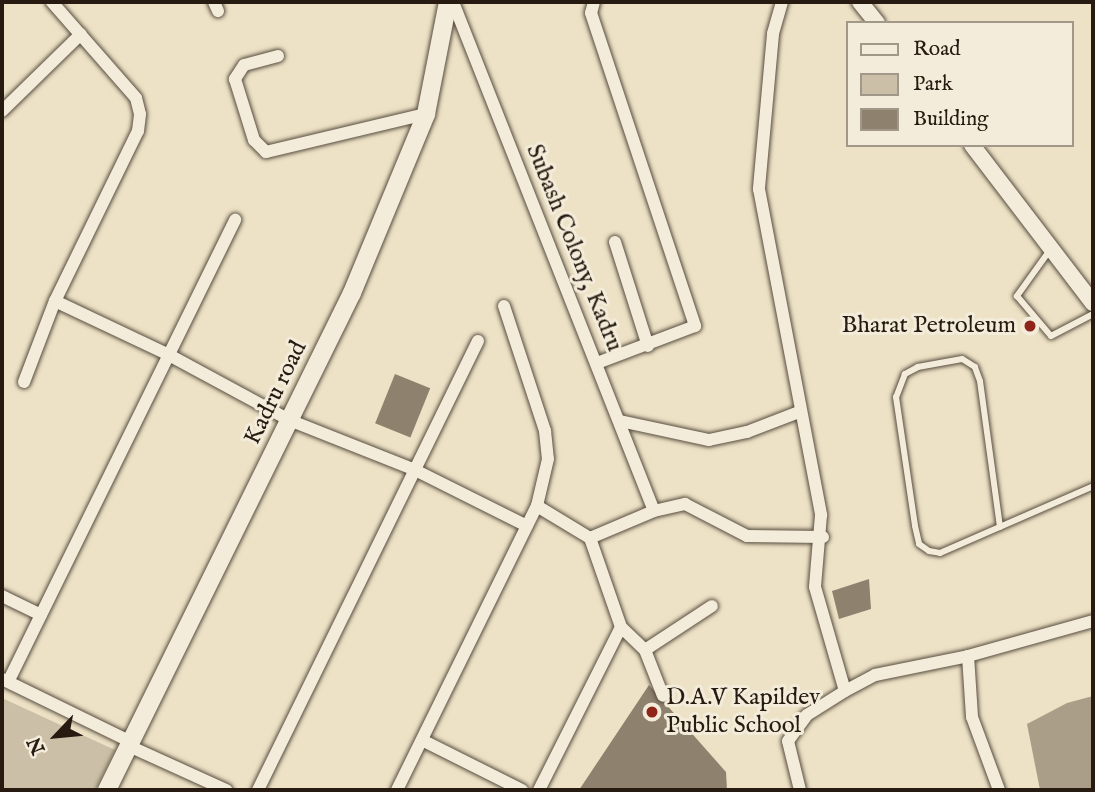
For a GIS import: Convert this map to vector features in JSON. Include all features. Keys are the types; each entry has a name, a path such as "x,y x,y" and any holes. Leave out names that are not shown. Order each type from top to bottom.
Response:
{"main road":[{"name":"Kadru road","path":"107,790 352,293 426,114 451,2"}],"street":[{"path":"24,382 55,301 138,131 140,114 136,98 52,2"},
{"name":"Subash Colony, Kadru","path":"451,2 654,511"},
{"path":"594,2 591,13 695,326 648,346 597,363"},
{"path":"782,2 774,34 762,153 762,216 823,537 815,587 845,691"},
{"path":"860,2 875,21"},
{"path":"2,111 81,34"},
{"path":"278,56 244,65 236,74 254,140 266,152 426,114"},
{"path":"974,147 1093,303"},
{"path":"226,790 5,679 41,614 234,220"},
{"path":"615,242 648,346"},
{"path":"55,301 169,355 289,420 415,470 527,526"},
{"path":"397,790 537,506 548,459 545,431 504,306"},
{"path":"258,790 478,341"},
{"path":"620,421 709,440 747,432 799,412"},
{"path":"590,538 654,511 685,504 747,536 823,537"},
{"path":"537,506 590,538 621,627 645,650 663,696"},
{"path":"2,596 41,614"},
{"path":"645,650 712,606"},
{"path":"800,790 788,741 807,715 845,691 875,675 968,656 1093,621"},
{"path":"539,790 621,627"},
{"path":"968,656 972,717 999,790"},
{"path":"422,740 522,790"}],"lane":[{"path":"1051,248 1017,296 1051,336 1093,314"},
{"path":"1000,527 980,381 975,368 962,359 905,374 896,397 919,544 940,553 1000,527 1093,486"}],"green space":[{"path":"2,698 115,750 95,790 2,790"}],"shaded area":[{"path":"1093,696 1093,790 1040,790 1027,724 1067,703"}],"building":[{"path":"395,374 430,388 410,437 375,423"},
{"path":"869,579 871,609 839,619 832,591"},
{"name":"D.A.V Kapildev Public School","path":"649,685 726,772 727,790 579,790"}],"place":[{"name":"Bharat Petroleum","path":"1030,326"},
{"name":"D.A.V Kapildev Public School","path":"652,712"}]}
